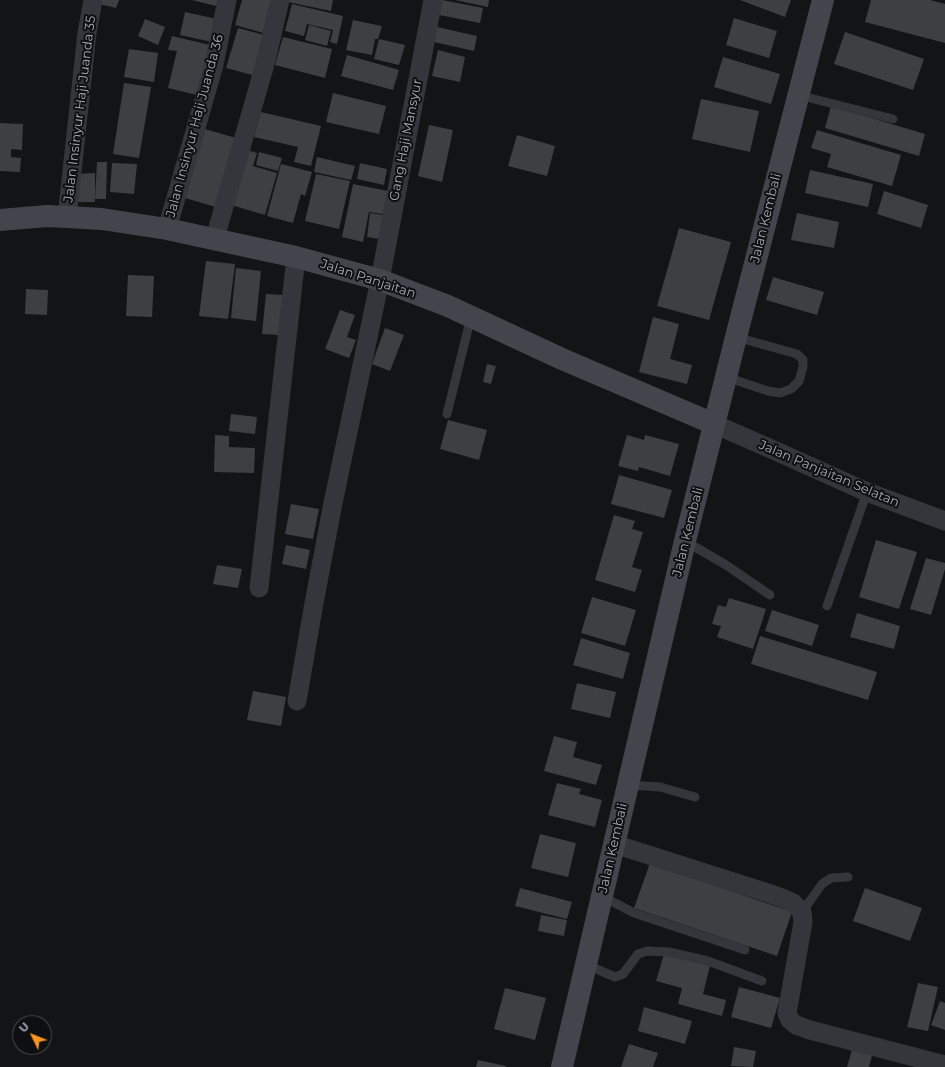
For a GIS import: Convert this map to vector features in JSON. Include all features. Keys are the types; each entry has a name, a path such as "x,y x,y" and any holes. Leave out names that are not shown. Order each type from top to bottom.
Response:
{"street":[{"name":"Jalan Insinyur Haji Juanda 35","path":"67,217 87,33 93,0"},
{"name":"Jalan Insinyur Haji Juanda 36","path":"167,229 214,65 226,0"},
{"path":"215,238 265,64 280,0"},
{"name":"Gang Haji Mansyur","path":"297,701 333,503 380,280 433,0"},
{"name":"Jalan Kembali","path":"562,1067 685,541 823,0"},
{"name":"Jalan Panjaitan","path":"0,220 47,216 67,217 102,219 167,229 215,238 296,257 380,280 448,306 562,359 714,424"},
{"path":"259,588 296,257"},
{"name":"Jalan Panjaitan Selatan","path":"714,424 868,492 945,521"},
{"path":"614,844 782,898 792,903 802,912 803,922 787,1013 790,1020 796,1025 810,1030 945,1065"}],"lane":[{"path":"798,95 893,119"},
{"path":"446,414 471,317"},
{"path":"726,377 768,391 780,393 791,388 799,381 803,367 803,360 797,354 736,337"},
{"path":"827,606 868,492"},
{"path":"685,541 726,565 770,595"},
{"path":"628,785 660,787 695,797"},
{"path":"802,912 822,884 831,878 848,876"},
{"path":"602,896 634,913 745,950"},
{"path":"587,965 615,977 623,974 638,954 647,951 669,952 708,961 762,981"}],"building":[{"path":"100,0 119,0 116,8 99,4"},
{"path":"192,0 218,0 216,6"},
{"path":"242,0 277,0 267,34 235,25"},
{"path":"289,0 333,0 331,11 288,2"},
{"path":"442,0 483,8 480,23 439,15"},
{"path":"455,0 489,0 488,7"},
{"path":"740,0 791,0 785,17"},
{"path":"871,0 930,0 945,4 945,43 865,22"},
{"path":"292,4 343,16 337,44 330,42 333,30 307,24 304,36 285,31"},
{"path":"185,12 217,19 212,42 180,35"},
{"path":"734,18 777,31 769,58 726,45"},
{"path":"145,19 165,27 158,45 138,36"},
{"path":"353,20 382,26 378,39 375,39 372,55 346,50"},
{"path":"309,25 331,31 327,46 305,40"},
{"path":"437,27 477,36 474,51 434,42"},
{"path":"238,28 268,36 256,76 226,68"},
{"path":"845,32 924,59 913,90 834,64"},
{"path":"172,36 210,45 197,95 168,88 177,51 168,50"},
{"path":"283,37 332,49 325,78 275,65"},
{"path":"379,39 405,45 399,65 374,59"},
{"path":"129,49 158,53 154,82 124,77"},
{"path":"438,50 465,57 460,82 432,76"},
{"path":"347,55 399,70 393,90 341,76"},
{"path":"723,57 780,74 771,104 714,87"},
{"path":"124,83 151,87 139,158 113,154"},
{"path":"333,93 386,106 379,134 326,122"},
{"path":"701,99 759,111 750,152 692,139"},
{"path":"831,106 925,134 919,156 825,128"},
{"path":"261,112 321,126 311,166 294,162 298,147 254,137"},
{"path":"0,123 23,124 22,150 11,149 11,157 21,158 20,172 0,171"},
{"path":"429,125 453,130 442,182 418,176"},
{"path":"205,129 236,138 216,207 185,198"},
{"path":"817,130 901,155 892,186 827,167 831,154 811,148"},
{"path":"517,135 555,146 547,176 508,166"},
{"path":"247,150 257,153 253,166 277,173 265,215 231,205"},
{"path":"259,152 282,158 278,171 256,165"},
{"path":"317,157 355,166 351,180 314,172"},
{"path":"97,162 107,162 106,199 95,199"},
{"path":"112,163 137,164 134,194 110,192"},
{"path":"360,163 387,169 384,185 357,179"},
{"path":"281,164 312,172 305,196 301,194 293,223 267,216"},
{"path":"810,170 873,184 868,207 805,193"},
{"path":"95,173 95,202 77,202 77,174"},
{"path":"316,174 350,181 339,229 305,221"},
{"path":"353,184 388,191 383,214 369,212 363,242 342,237"},
{"path":"884,191 928,205 921,228 877,214"},
{"path":"370,213 383,215 379,239 367,237"},
{"path":"797,213 839,222 834,248 791,240"},
{"path":"679,228 731,242 709,320 657,306"},
{"path":"206,261 235,264 228,319 199,316"},
{"path":"236,268 261,271 256,321 231,318"},
{"path":"128,275 154,276 152,317 126,316"},
{"path":"773,277 824,292 817,315 766,300"},
{"path":"26,289 48,290 47,315 25,314"},
{"path":"266,294 283,295 279,335 262,334"},
{"path":"340,310 355,315 347,337 356,340 349,358 325,349"},
{"path":"653,317 679,324 670,359 692,365 687,384 639,372"},
{"path":"385,328 404,335 390,371 372,364"},
{"path":"487,364 496,366 491,384 483,382"},
{"path":"231,414 257,417 255,434 229,431"},
{"path":"448,420 487,430 479,460 440,449"},
{"path":"215,435 229,436 229,447 255,448 254,473 214,472"},
{"path":"627,435 644,440 645,435 679,444 670,476 639,467 638,471 618,466"},
{"path":"619,475 672,490 664,518 611,504"},
{"path":"291,504 319,509 313,539 285,534"},
{"path":"614,515 635,521 632,529 643,532 632,567 642,570 635,592 595,580"},
{"path":"876,540 917,552 899,609 859,597"},
{"path":"286,545 310,550 306,569 282,564"},
{"path":"926,558 945,563 945,569 931,615 910,609"},
{"path":"217,565 242,569 238,588 213,584"},
{"path":"592,597 636,610 625,646 581,633"},
{"path":"729,598 766,609 753,649 717,637 721,626 712,624 718,605 726,607"},
{"path":"772,610 819,625 812,646 765,631"},
{"path":"857,613 900,626 894,649 850,637"},
{"path":"760,636 877,672 868,700 751,664"},
{"path":"581,638 630,653 623,679 573,665"},
{"path":"577,683 616,692 610,718 571,709"},
{"path":"253,691 286,697 281,726 247,720"},
{"path":"554,736 577,742 573,757 602,765 596,785 544,771"},
{"path":"557,783 581,789 579,794 602,800 595,827 548,815"},
{"path":"540,834 576,843 568,877 531,868"},
{"path":"650,863 792,912 777,956 634,908"},
{"path":"520,888 572,902 567,919 515,906"},
{"path":"865,888 922,908 910,941 853,921"},
{"path":"541,915 567,920 564,936 538,931"},
{"path":"664,954 710,966 703,994 726,1000 722,1016 678,1004 682,988 656,981"},
{"path":"918,983 938,987 928,1031 907,1027"},
{"path":"739,987 780,998 771,1028 731,1017"},
{"path":"505,988 546,998 535,1040 494,1029"},
{"path":"940,1001 945,1003 945,1030 931,1025"},
{"path":"644,1007 692,1021 685,1044 638,1031"},
{"path":"629,1044 658,1053 653,1067 621,1067"},
{"path":"853,1046 873,1052 869,1067 847,1067"},
{"path":"734,1047 756,1051 753,1067 731,1066"},
{"path":"478,1060 506,1066 506,1067 476,1067"}]}
